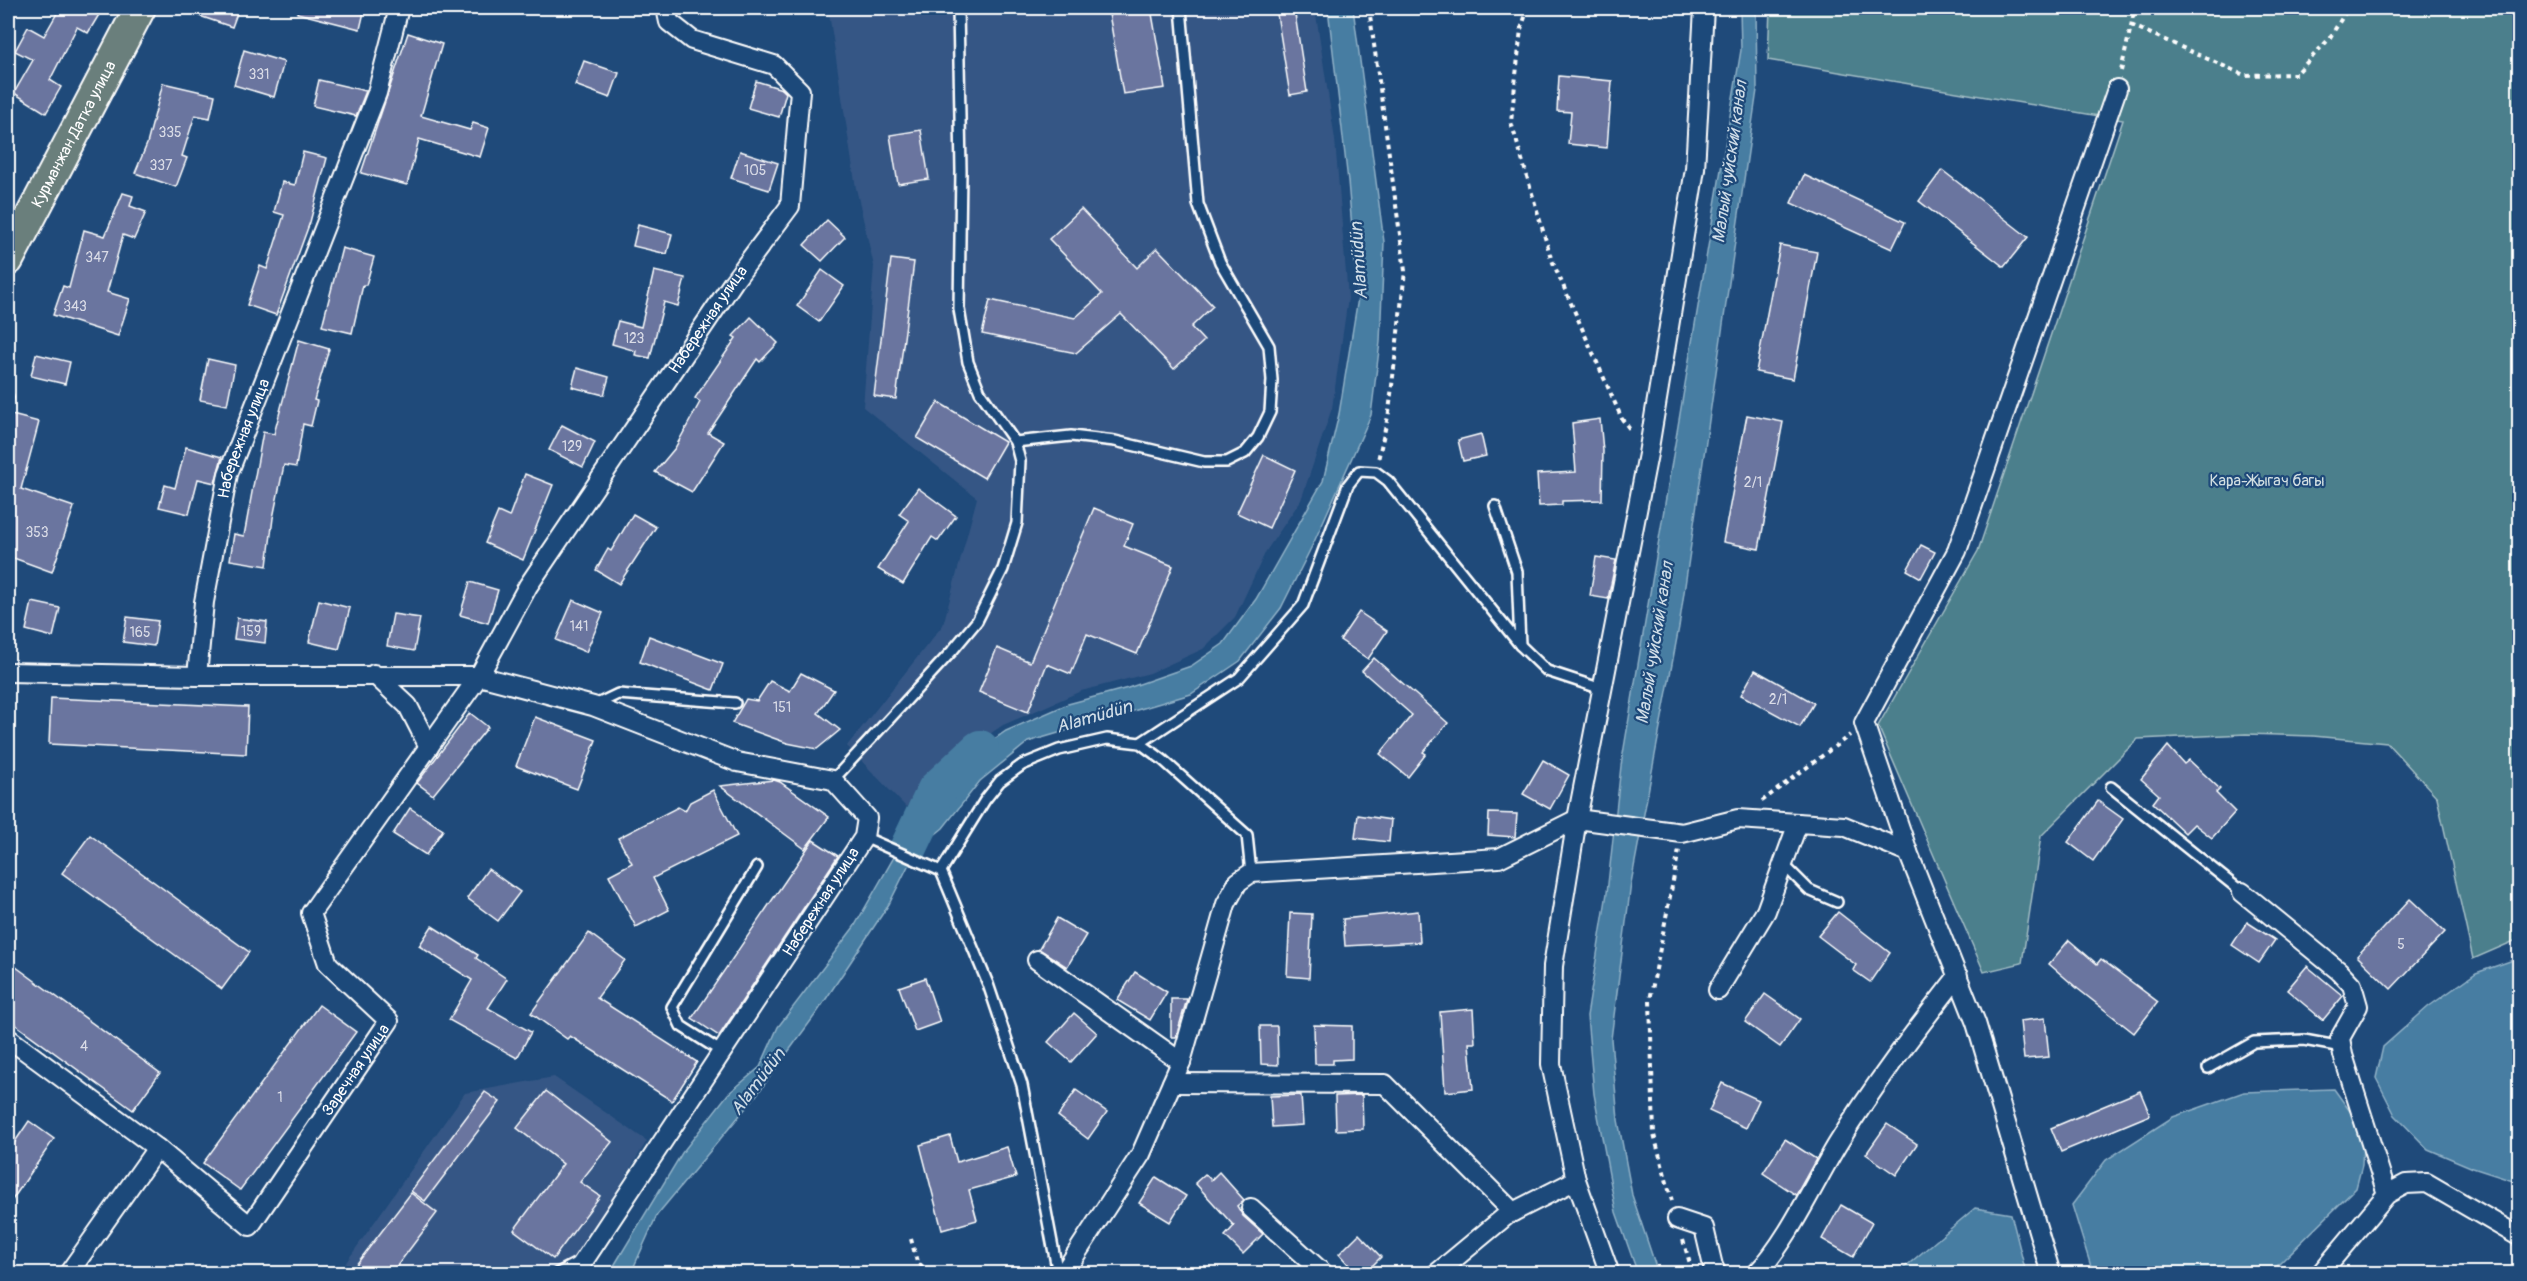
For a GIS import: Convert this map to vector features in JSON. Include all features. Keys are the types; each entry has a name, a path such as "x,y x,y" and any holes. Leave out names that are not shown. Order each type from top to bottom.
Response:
{"main road":[{"name":"Курманжан Датка улица","path":"8,260 140,8"}],"street":[{"name":"Набережная улица","path":"197,676 204,602 228,474 376,93 399,8"},
{"name":"Набережная улица","path":"479,676 528,586 734,281 789,206 800,91 774,65 692,40 669,22 666,8"},
{"path":"1610,1274 1576,1180 1551,1064 1554,966 1577,819 1648,454 1695,169 1704,8"},
{"path":"2051,1274 1976,1023 1908,852 1864,723 1957,551 2117,89"},
{"path":"8,672 197,676 374,674 479,676 593,706 737,762 833,780"},
{"path":"374,674 408,706 429,747"},
{"name":"Заречная улица","path":"8,1038 157,1148 250,1226 388,1021 328,964 311,913 479,676"},
{"name":"Набережная улица","path":"580,1267 864,837 867,819 833,780"},
{"path":"1063,1274 1141,1154 1181,1062 1226,904 1238,882 1251,873 1499,858 1577,819 1674,831 1738,819 1844,826 1908,852"},
{"path":"1718,990 1766,911 1798,823"},
{"path":"2242,892 2339,971 2352,985 2358,1006 2340,1038 2387,1194"},
{"path":"1037,960 1181,1062"},
{"path":"1756,1274 1792,1222 1838,1143 1905,1044 1958,976"},
{"path":"1172,1083 1385,1084 1513,1212"},
{"path":"69,1274 157,1148"},
{"path":"1436,1274 1513,1212 1576,1180"},
{"path":"2320,1274 2387,1194 2406,1184 2427,1183 2520,1237"},
{"path":"1251,1208 1324,1274"},
{"path":"1677,1219 1704,1227 1717,1274"}],"lane":[{"path":"833,780 977,621 1003,569 1017,523 1020,461 1015,442 980,392 968,362 960,309 958,8"},
{"path":"1015,442 1071,436 1115,441 1204,462 1227,462 1245,453 1258,437 1270,412 1272,381 1269,346 1220,262 1198,204 1181,8"},
{"path":"1140,743 1239,678 1303,605 1348,485 1359,471 1376,472 1388,481 1520,645 1546,671 1602,689"},
{"path":"1495,506 1517,572 1520,645"},
{"path":"593,706 618,694 735,703"},
{"path":"936,869 995,788 1022,765 1059,750 1107,739 1140,743 1163,760 1247,835 1251,873"},
{"path":"2111,787 2242,892"},
{"path":"864,837 936,869 987,984 1022,1085 1058,1274"},
{"path":"1783,864 1809,890 1837,902"},
{"path":"722,1052 681,1026 672,1007 757,867"},
{"path":"2208,1068 2254,1042 2304,1040 2342,1047"},
{"path":"556,1274 580,1267"}],"path":[{"path":"1369,8 1405,271 1389,412 1376,472"},
{"path":"1528,8 1521,29 1511,122 1551,258 1622,419 1648,454"},
{"path":"2117,89 2135,8"},
{"path":"2131,25 2244,75 2296,74 2329,39 2348,8"},
{"path":"1738,819 1864,723"},
{"path":"1674,831 1650,1000 1654,1135 1693,1274"},
{"path":"911,1239 917,1262 932,1274"}],"shaded area":[{"path":"830,8 1315,8 1335,140 1348,298 1332,408 1301,500 1266,551 1235,617 1203,649 1150,673 1081,691 1003,725 942,766 906,807 847,746 943,625 977,498 863,407 874,266 856,188"},
{"path":"554,1077 647,1141 567,1273 338,1274 465,1093"}],"green space":[{"name":"Кара-Жыгач багы","path":"1770,8 2519,8 2519,939 2473,959 2437,797 2387,743 2313,736 2246,734 2138,739 2041,836 2022,963 1984,972 1878,726 1978,551 2123,120 1768,60"}],"water":[{"path":"1328,8 1353,8 1384,242 1380,342 1371,415 1314,542 1281,608 1240,661 1191,694 1028,742 980,781 943,828 916,850 889,904 818,1011 755,1097 657,1215 631,1273 609,1274 682,1153 728,1094 760,1067 778,1027 854,927 909,831 954,767 1006,731 1068,704 1128,688 1191,666 1223,644 1256,599 1323,481 1339,414 1358,298 1348,181"},
{"name":"Малый чуйский канал","path":"1740,8 1756,8 1757,90 1679,627 1631,883 1611,1039 1618,1120 1632,1195 1658,1273 1638,1274 1616,1212 1594,1094 1587,1016 1607,893 1621,766 1741,50"},
{"path":"2520,958 2519,1183 2473,1168 2428,1149 2395,1115 2376,1078 2383,1047 2428,1007 2476,973"},
{"path":"2334,1089 2357,1121 2363,1143 2362,1165 2356,1188 2270,1273 2093,1273 2072,1205 2106,1160 2173,1117 2244,1092"},
{"path":"1975,1208 2011,1214 2026,1273 1898,1273"}],"building":[{"path":"60,8 103,8 88,33 77,27 50,80 61,87 46,113 14,93 33,60 15,51 28,27 44,36"},
{"path":"183,8 239,8 232,27 182,10"},
{"path":"298,8 365,8 360,29 297,13"},
{"path":"1108,8 1151,8 1165,88 1123,94"},
{"path":"1276,8 1294,8 1307,92 1290,95"},
{"path":"408,33 442,44 421,116 470,130 473,123 489,128 480,157 419,139 407,185 361,173"},
{"path":"244,50 284,62 274,97 234,85"},
{"path":"584,61 619,73 610,98 575,85"},
{"path":"1559,76 1612,81 1607,148 1568,144 1571,112 1557,111"},
{"path":"319,80 366,91 356,116 313,106"},
{"path":"756,81 782,89 786,93 779,117 748,108"},
{"path":"163,83 215,95 210,118 195,115 182,156 187,158 176,187 135,173 147,144"},
{"path":"921,130 929,179 898,184 890,135"},
{"path":"740,151 778,163 769,190 731,178"},
{"path":"303,152 327,158 310,222 276,315 247,305 260,266 267,269 284,215 274,212 282,182 295,185"},
{"path":"1942,170 2028,237 2004,267 1919,201"},
{"path":"1804,175 1905,222 1892,249 1791,203"},
{"path":"123,193 133,196 130,206 146,212 134,239 123,235 107,292 130,299 118,336 53,315 63,286 69,288 84,230 105,236"},
{"path":"1081,209 1137,268 1157,248 1213,306 1191,327 1204,341 1174,369 1121,314 1076,353 982,334 990,300 1075,318 1102,294 1049,239"},
{"path":"827,220 845,237 822,261 804,245"},
{"path":"638,225 672,234 667,254 633,246"},
{"path":"1780,245 1817,252 1793,379 1756,372"},
{"path":"342,248 374,257 366,285 363,285 352,333 322,326"},
{"path":"891,259 914,262 896,399 874,396"},
{"path":"822,270 844,286 819,322 797,306"},
{"path":"654,271 685,278 678,306 664,302 650,358 635,355 636,351 612,344 618,321 641,327"},
{"path":"751,317 778,343 760,362 757,359 708,433 724,442 692,492 655,472 675,448 700,402 695,398 736,338 733,336"},
{"path":"299,340 329,349 314,400 317,401 311,426 303,424 296,467 284,465 273,518 267,566 230,560 234,534 244,536 263,432 274,434"},
{"path":"36,354 70,362 65,384 31,376"},
{"path":"208,359 235,365 227,405 200,400"},
{"path":"577,368 609,377 604,395 572,387"},
{"path":"938,402 1005,442 984,478 917,438"},
{"path":"12,415 39,422 21,489 74,507 52,572 8,556 8,432"},
{"path":"1747,415 1783,422 1759,549 1723,542"},
{"path":"1600,419 1603,451 1602,500 1562,501 1562,505 1539,506 1537,474 1576,472 1572,423"},
{"path":"562,425 595,442 583,467 549,450"},
{"path":"1481,434 1486,456 1463,461 1458,440"},
{"path":"186,447 222,457 215,483 198,479 189,514 159,507 165,485 175,488"},
{"path":"1264,455 1295,470 1269,528 1237,513"},
{"path":"525,474 553,485 523,560 485,543 498,512 509,517"},
{"path":"918,488 956,516 938,541 932,537 903,584 878,569 909,521 899,514"},
{"path":"1094,508 1133,524 1124,546 1173,566 1137,654 1087,634 1071,674 1047,664 1028,712 979,692 997,648 1030,662"},
{"path":"633,514 656,527 619,584 596,570 608,549 611,551"},
{"path":"1921,545 1935,552 1921,578 1907,570"},
{"path":"1596,557 1616,560 1608,599 1590,596"},
{"path":"470,582 498,590 488,623 460,615"},
{"path":"319,600 350,608 339,649 309,642"},
{"path":"573,600 603,613 586,652 556,640"},
{"path":"32,602 60,608 53,637 26,630"},
{"path":"1359,612 1387,631 1368,659 1340,640"},
{"path":"393,614 420,618 414,651 387,646"},
{"path":"127,617 158,621 154,646 123,642"},
{"path":"237,618 267,622 265,643 234,639"},
{"path":"649,636 723,664 713,690 640,662"},
{"path":"1374,658 1448,723 1423,752 1426,754 1408,777 1380,754 1412,715 1362,671"},
{"path":"1755,670 1814,703 1800,727 1741,695"},
{"path":"801,673 834,690 818,713 840,730 817,749 787,743 732,723 746,699 757,701 770,681 790,691"},
{"path":"51,698 248,707 246,754 49,744"},
{"path":"470,713 488,727 433,795 417,783"},
{"path":"535,717 596,740 577,789 516,766"},
{"path":"2168,746 2184,764 2189,760 2220,789 2216,793 2235,812 2212,838 2194,824 2185,833 2153,803 2159,795 2141,779"},
{"path":"1543,760 1569,775 1550,809 1523,794"},
{"path":"774,780 829,817 805,849 720,786"},
{"path":"713,790 737,836 653,878 669,910 636,927 609,875 632,863 618,838 678,807 685,811 690,802"},
{"path":"2098,801 2123,819 2093,861 2068,842"},
{"path":"410,808 443,830 426,855 393,834"},
{"path":"1489,813 1517,814 1515,837 1488,835"},
{"path":"1358,815 1391,820 1389,842 1355,838"},
{"path":"90,835 249,952 222,989 62,873"},
{"path":"813,840 838,856 719,1036 692,1018"},
{"path":"488,869 520,892 498,921 467,898"},
{"path":"2410,899 2445,932 2391,989 2357,956"},
{"path":"1418,911 1420,942 1345,946 1343,919"},
{"path":"1838,912 1890,953 1870,982 1853,970 1856,965 1818,936"},
{"path":"1290,913 1312,914 1309,978 1287,976"},
{"path":"1057,918 1086,935 1067,967 1039,949"},
{"path":"2247,922 2275,940 2259,963 2232,945"},
{"path":"432,926 478,955 476,958 507,979 488,1008 531,1032 517,1058 449,1020 472,980 419,946"},
{"path":"589,933 625,960 597,998 697,1062 672,1101 570,1036 567,1039 531,1013"},
{"path":"2069,940 2097,964 2101,959 2158,1002 2134,1033 2049,964"},
{"path":"8,961 160,1073 133,1110 8,1019"},
{"path":"2307,966 2343,996 2323,1020 2287,990"},
{"path":"1135,972 1167,992 1150,1020 1117,1000"},
{"path":"925,978 940,1022 915,1031 899,987"},
{"path":"1765,994 1800,1019 1780,1047 1745,1022"},
{"path":"1171,999 1187,999 1176,1037 1171,1037"},
{"path":"319,1005 356,1032 240,1190 203,1163"},
{"path":"1473,1009 1475,1043 1469,1043 1473,1089 1445,1092 1440,1012"},
{"path":"1074,1013 1097,1033 1071,1062 1048,1042"},
{"path":"2045,1018 2049,1057 2024,1059 2020,1021"},
{"path":"1314,1025 1352,1026 1352,1059 1333,1060 1333,1064 1315,1064"},
{"path":"1260,1026 1277,1026 1278,1065 1261,1064"},
{"path":"1722,1083 1759,1100 1746,1128 1709,1111"},
{"path":"1076,1090 1107,1112 1088,1139 1058,1116"},
{"path":"546,1091 612,1142 580,1182 600,1196 553,1259 514,1230 563,1164 517,1128"},
{"path":"2140,1091 2150,1115 2061,1152 2051,1128"},
{"path":"485,1092 500,1102 425,1201 411,1191"},
{"path":"1301,1095 1303,1125 1272,1127 1270,1096"},
{"path":"1362,1095 1363,1129 1336,1130 1335,1096"},
{"path":"29,1121 54,1139 8,1206 8,1152"},
{"path":"1887,1124 1917,1144 1896,1175 1866,1154"},
{"path":"950,1136 957,1162 1007,1147 1016,1177 969,1190 977,1220 942,1230 920,1145"},
{"path":"1785,1139 1816,1159 1796,1195 1763,1173"},
{"path":"1219,1172 1244,1200 1237,1206 1243,1216 1263,1234 1243,1254 1225,1236 1234,1226 1195,1183 1205,1174 1211,1180"},
{"path":"1156,1177 1186,1196 1170,1222 1139,1203"},
{"path":"411,1193 437,1213 391,1274 349,1274"},
{"path":"1841,1205 1872,1223 1853,1257 1822,1239"},
{"path":"1359,1234 1381,1257 1364,1274 1357,1274 1339,1254"}],"waterway":[{"name":"Alamüdün","path":"909,847 936,790 980,749"}]}
